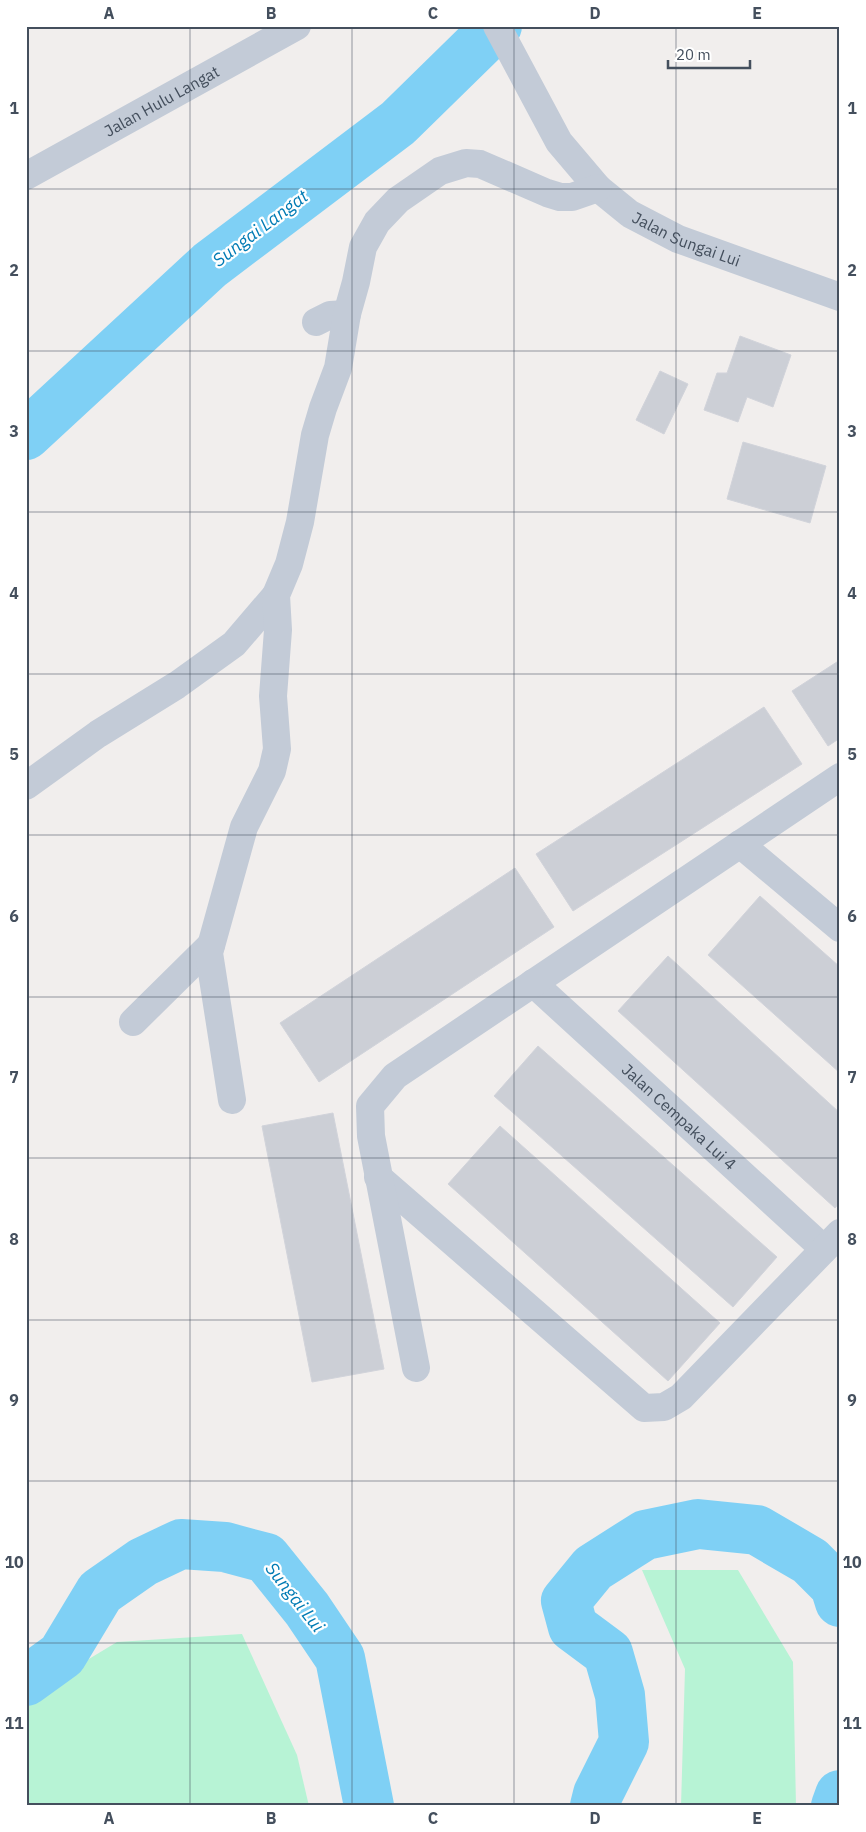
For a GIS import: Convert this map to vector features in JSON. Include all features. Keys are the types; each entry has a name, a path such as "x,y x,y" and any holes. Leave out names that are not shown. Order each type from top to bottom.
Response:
{"street":[{"name":"Jalan Hulu Langat","path":"26,176 297,26"},
{"name":"Jalan Sungai Lui","path":"497,26 559,142 598,188 630,214 678,239 840,297"},
{"path":"26,786 98,734 177,685 234,644 276,595 289,564 300,522 315,435 338,368 347,314 363,247 377,222 398,200 440,171 466,163 480,164 560,197 572,197 598,188"},
{"path":"316,322 330,315 347,314"},
{"path":"232,1100 209,953 244,827 272,771 277,749 274,696 278,630 276,595"},
{"path":"416,1368 378,1177 371,1136 370,1106 395,1076 840,777"},
{"path":"740,844 840,928"},
{"path":"133,1022 211,945"},
{"name":"Jalan Cempaka Lui 4","path":"533,984 832,1241"},
{"path":"378,1177 644,1408 664,1407 681,1397 832,1241"}],"green space":[{"path":"642,1570 738,1570 793,1662 796,1806 681,1806 685,1669"},
{"path":"242,1634 297,1755 309,1806 26,1806 26,1697 117,1642"}],"building":[{"path":"740,336 791,355 773,407 747,397 738,422 704,410 717,373 727,373"},
{"path":"660,371 688,384 664,434 636,420"},
{"path":"743,442 826,466 810,523 727,499"},
{"path":"840,660 840,738 828,746 792,691"},
{"path":"764,707 802,764 573,911 536,854"},
{"path":"515,868 554,927 319,1082 280,1023"},
{"path":"760,896 840,967 840,1073 708,955"},
{"path":"668,956 840,1113 840,1202 835,1208 618,1011"},
{"path":"538,1046 777,1257 733,1307 494,1096"},
{"path":"333,1113 384,1369 312,1382 262,1126"},
{"path":"500,1126 720,1323 668,1381 448,1184"}],"waterway":[{"name":"Sungai Langat","path":"26,435 210,265 398,123 497,26"},
{"name":"Sungai Lui","path":"595,1806 598,1794 624,1742 620,1695 608,1653 573,1627 566,1601 593,1568 645,1535 698,1524 757,1530 810,1561 835,1586 840,1602"},
{"name":"Sungai Lui","path":"26,1681 62,1655 100,1592 143,1562 181,1544 225,1547 266,1558 307,1609 340,1658 369,1806"},
{"name":"Sungai Lui","path":"836,1806 840,1795"}]}
